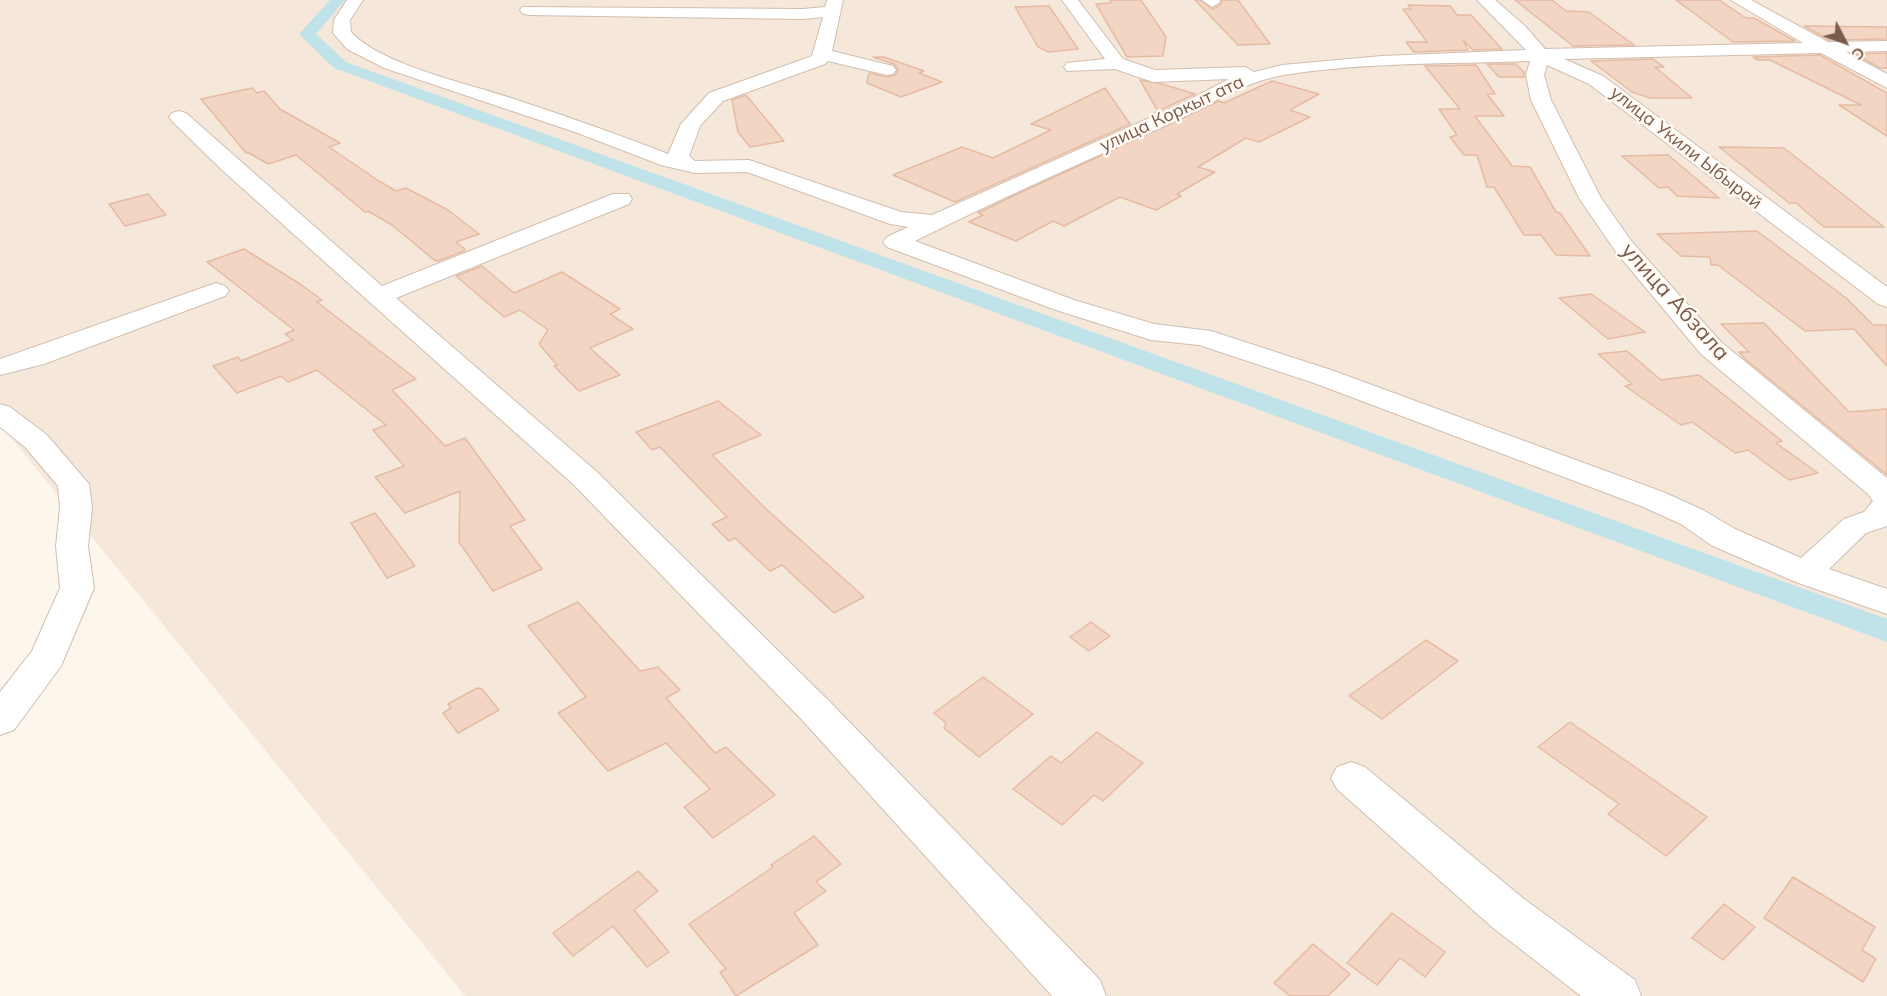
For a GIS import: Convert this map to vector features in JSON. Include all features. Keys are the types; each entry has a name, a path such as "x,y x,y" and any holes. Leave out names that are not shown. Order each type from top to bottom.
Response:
{"street":[{"path":"355,0 342,20 341,27 347,40 369,55 420,75 685,165 749,166"},
{"path":"1070,0 1117,63"},
{"name":"улица Укили Ыбырай","path":"1485,0 1519,30 1540,55 1596,80 1887,299"},
{"path":"1739,0 1887,82"},
{"path":"528,10 804,14 834,5 823,54 819,60 716,97 691,124 682,143 678,156 685,165"},
{"name":"улица Коркыт ата","path":"1805,573 1723,537 1692,518 1652,499 1324,377 1202,336 1151,332 1065,305 895,242 1190,107 1229,85 1263,74 1382,61 1822,46 1887,46"},
{"path":"823,54 886,70"},
{"name":"улица Абзала","path":"1540,55 1535,75 1541,100 1590,198 1624,247 1711,348 1879,487 1887,498"},
{"path":"1073,67 1117,63 1153,76 1263,74"},
{"path":"179,117 585,478 817,712 1083,996"},
{"path":"682,143 898,219 936,222"},
{"path":"379,296 621,200"},
{"path":"0,367 34,358 216,291"},
{"path":"0,413 36,441 73,484 76,508 72,546 77,588 48,657 0,720"},
{"path":"1887,506 1875,519 1855,526 1805,573 1887,602"},
{"path":"1351,778 1508,913 1618,996"}],"shaded area":[{"path":"0,0 1887,0 1887,996 465,996 0,424"}],"building":[{"path":"1110,0 1141,0 1166,37 1163,56 1127,57 1096,4 1111,3"},
{"path":"1195,0 1200,0 1213,9 1221,4 1222,0 1238,0 1270,44 1238,45"},
{"path":"1515,0 1552,0 1566,11 1589,12 1634,45 1573,46"},
{"path":"1676,0 1719,0 1746,18 1754,18 1795,41 1733,42"},
{"path":"1408,5 1450,6 1457,15 1471,15 1502,49 1473,50 1463,40 1468,50 1414,52 1406,42 1427,42 1403,9 1411,9"},
{"path":"1049,6 1078,49 1049,52 1038,47 1015,7"},
{"path":"1804,26 1887,27 1887,39 1829,40"},
{"path":"1887,53 1887,68 1880,68 1855,54"},
{"path":"1820,55 1887,93 1887,136 1839,105 1861,105 1770,60 1758,60 1753,57"},
{"path":"873,57 884,57 924,71 919,73 942,82 901,97 867,83 869,73 887,77 895,75 898,70 894,64"},
{"path":"1653,59 1664,67 1655,67 1692,98 1650,98 1632,92 1591,61"},
{"path":"1487,64 1516,64 1524,72 1524,77 1499,77"},
{"path":"1476,65 1495,94 1487,94 1504,116 1475,116 1512,166 1530,167 1556,212 1560,213 1590,256 1556,255 1541,235 1524,235 1494,187 1487,187 1477,155 1464,155 1450,137 1457,135 1439,109 1460,109 1425,66"},
{"path":"1140,80 1195,94 1154,113 1158,111"},
{"path":"1272,81 1319,94 1290,110 1310,117 1259,142 1246,138 1198,167 1215,172 1177,194 1181,196 1156,210 1120,197 1064,226 1053,221 1016,241 969,222 983,215 978,213 1011,197 1219,101 1224,103"},
{"path":"252,88 257,93 264,91 280,109 340,143 329,147 379,181 396,191 406,188 448,210 479,234 456,242 465,249 464,251 438,261 434,260 392,225 368,211 365,212 296,155 268,164 246,153 201,99"},
{"path":"1105,88 1130,124 955,202 893,175 962,147 993,158 1051,130 1031,124"},
{"path":"746,95 784,141 750,147 738,132 732,100"},
{"path":"1719,147 1784,148 1884,227 1824,227 1796,203 1789,203"},
{"path":"1668,155 1719,198 1677,196 1668,187 1659,188 1622,156"},
{"path":"148,194 166,215 125,226 109,204"},
{"path":"1757,231 1846,298 1873,325 1887,325 1887,366 1854,329 1805,331 1718,265 1711,265 1710,257 1681,256 1657,234"},
{"path":"244,249 322,300 317,302 416,379 392,390 445,446 465,438 525,520 510,526 542,569 493,591 459,542 460,491 405,513 375,477 404,466 373,430 386,425 317,370 288,382 281,376 237,393 213,366 238,357 241,361 293,340 285,334 294,330 207,262"},
{"path":"482,266 514,293 562,272 620,309 610,314 633,329 590,348 620,375 579,391 554,366 557,365 539,344 548,330 520,310 504,317 456,276"},
{"path":"1591,294 1645,332 1608,339 1559,298"},
{"path":"1764,323 1849,412 1887,409 1887,475 1745,359 1739,352 1749,352 1721,324"},
{"path":"1627,351 1661,380 1699,375 1782,441 1776,443 1818,473 1789,480 1748,450 1735,453 1692,422 1681,425 1625,386 1632,384 1598,354"},
{"path":"718,401 761,435 712,455 765,508 864,597 834,613 782,565 770,571 735,538 729,541 712,524 727,517 660,447 652,450 636,432"},
{"path":"375,513 415,566 387,578 351,523"},
{"path":"578,602 640,671 658,667 680,690 666,698 715,753 726,747 775,795 713,838 684,807 710,789 666,743 608,771 558,713 586,697 528,626"},
{"path":"1091,622 1110,636 1089,651 1070,637"},
{"path":"1426,640 1458,661 1382,719 1349,696"},
{"path":"983,677 1033,714 979,757 944,728 946,723 934,713"},
{"path":"477,688 482,689 499,710 458,733 443,713 451,708 448,704"},
{"path":"1570,722 1707,817 1666,856 1608,814 1619,804 1538,747"},
{"path":"1097,732 1143,763 1103,801 1094,795 1062,825 1013,789 1051,756 1061,763"},
{"path":"814,836 841,864 816,882 826,891 794,913 818,945 736,996 720,972 726,969 689,924"},
{"path":"638,871 658,891 634,910 669,952 647,967 613,926 573,956 553,933"},
{"path":"1793,877 1875,927 1862,950 1876,959 1863,982 1764,918"},
{"path":"1724,904 1755,927 1723,960 1692,938"},
{"path":"1392,913 1445,952 1425,977 1400,958 1377,985 1347,963"},
{"path":"1313,944 1350,974 1328,996 1290,996 1274,983"}],"waterway":[{"path":"338,0 307,34 340,65 1887,631"}]}
